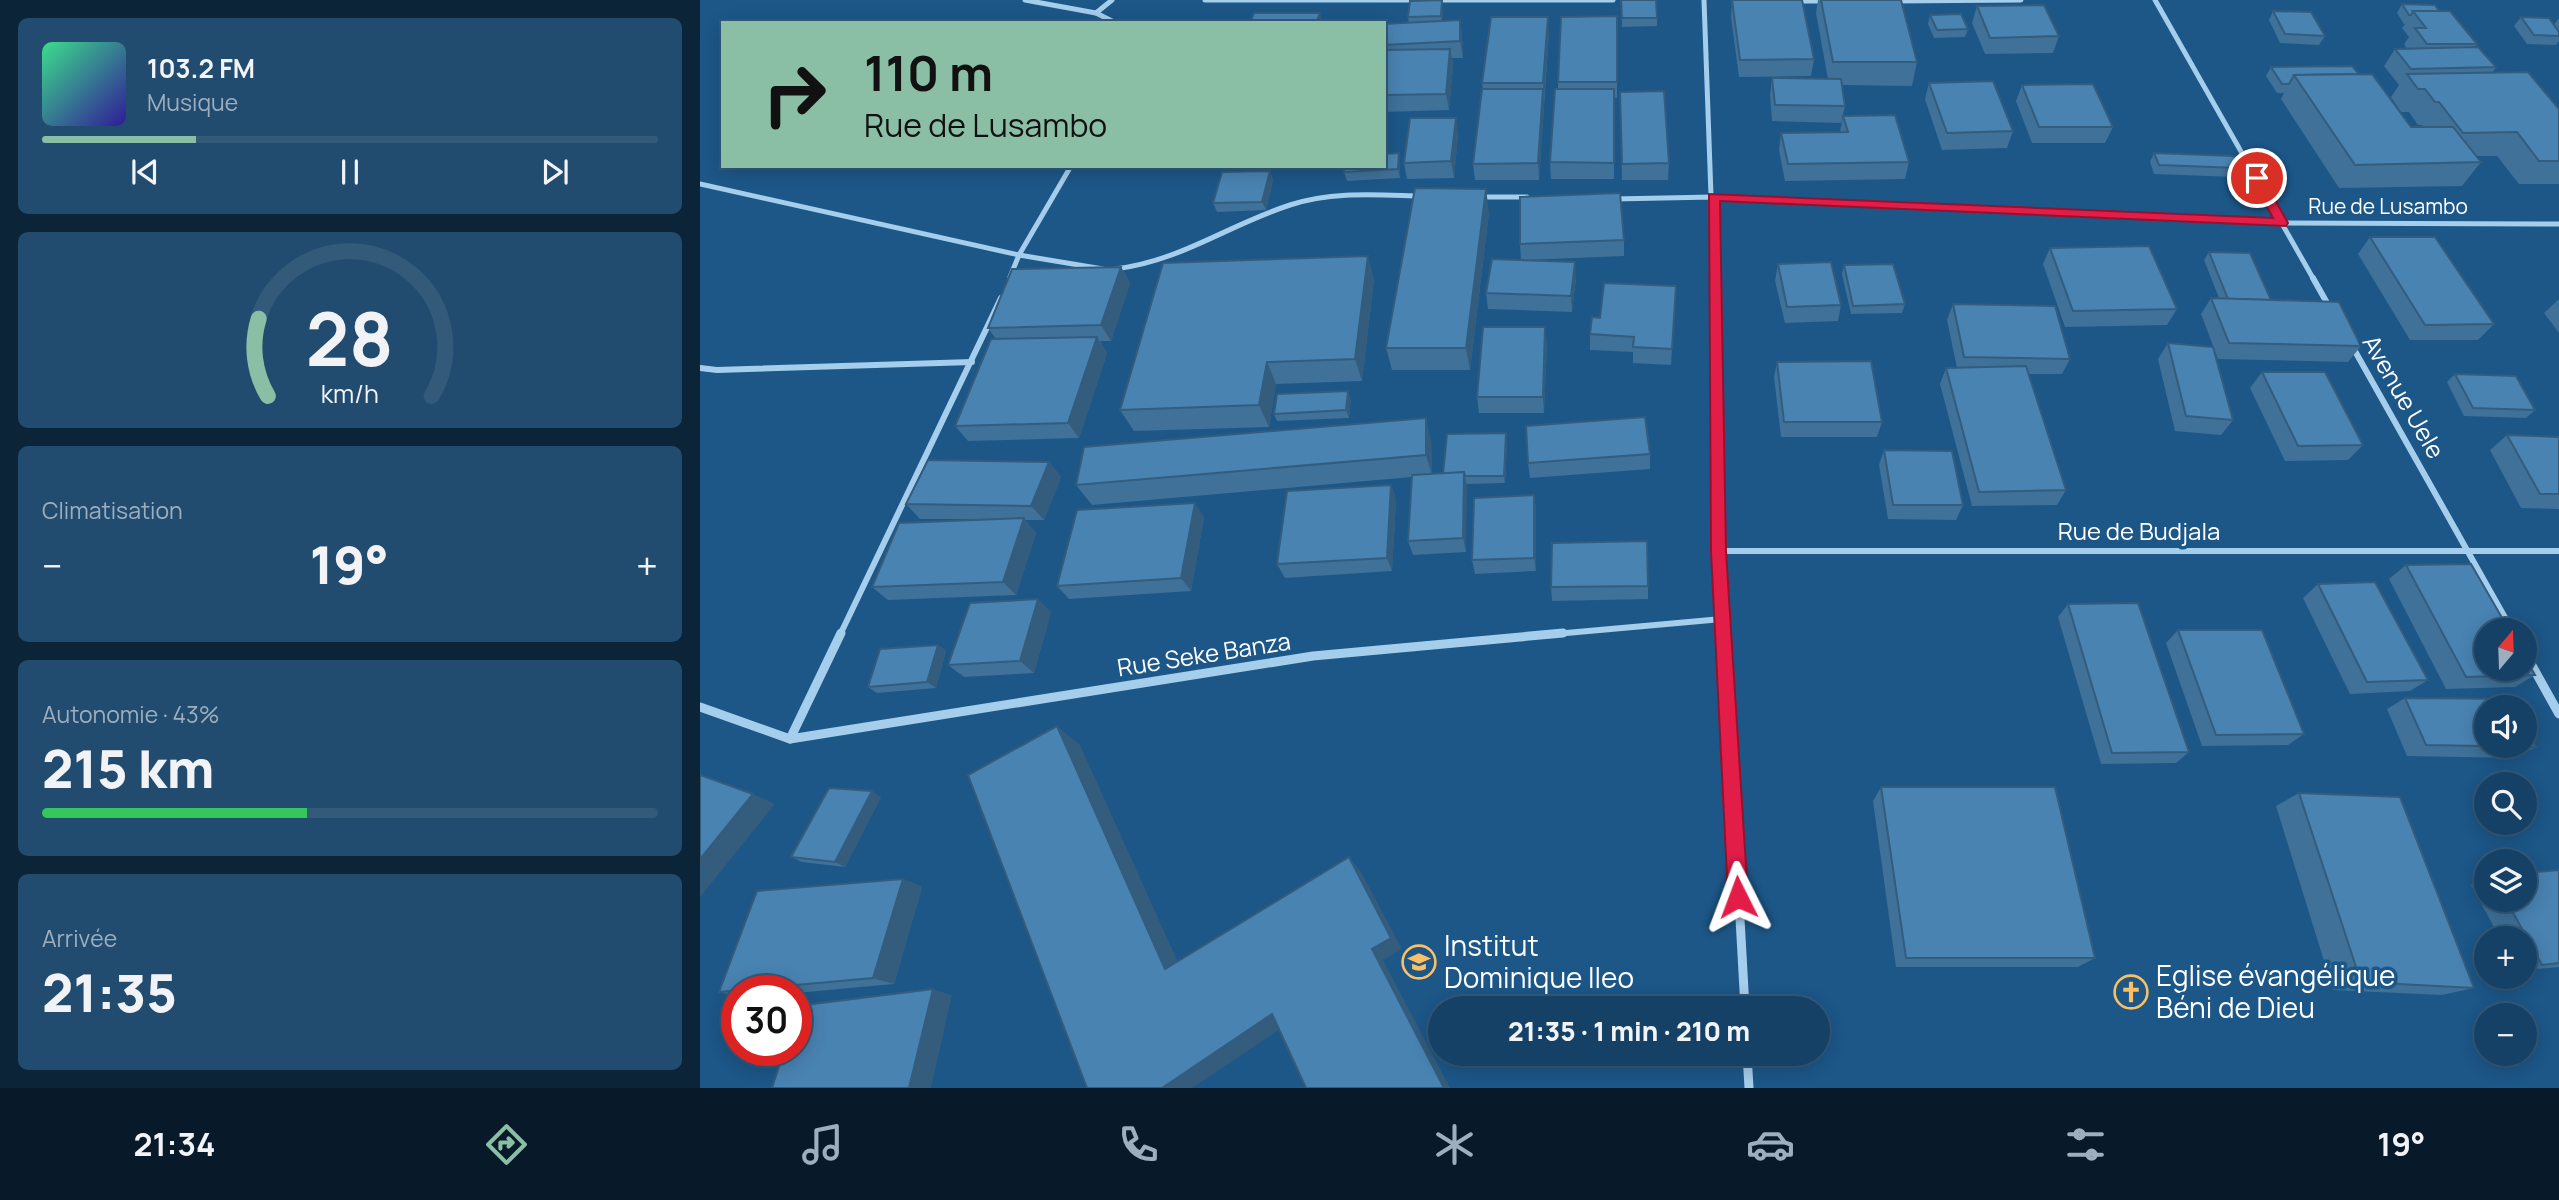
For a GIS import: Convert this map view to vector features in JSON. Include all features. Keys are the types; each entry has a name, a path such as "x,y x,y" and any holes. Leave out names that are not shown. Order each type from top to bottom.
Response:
{"street":[{"path":"1025,0 1096,13 1112,21"},
{"path":"1096,13 1112,0"},
{"path":"1206,0 1613,0"},
{"path":"1704,0 1713,197 1718,551 1744,996"},
{"path":"1784,0 1829,1"},
{"path":"1884,1 2021,0"},
{"name":"Avenue Uele","path":"2155,0 2337,320"},
{"path":"790,739 972,362 1019,256 1070,168"},
{"path":"700,184 1019,256 1105,269 1135,268 1160,262 1291,205 1316,198 1424,197"},
{"path":"1465,197 1528,197"},
{"name":"Rue de Lusambo","path":"1611,199 1713,197 2282,223 2559,224"},
{"name":"Avenue Uele","path":"2344,332 2505,618"},
{"path":"700,368 717,370 972,362"},
{"name":"Rue de Budjala","path":"1718,551 2559,551"},
{"name":"Rue Seke Banza","path":"700,707 790,739 1313,656 1722,620"},
{"path":"2538,676 2559,714"},
{"path":"1748,1066 1749,1088"}],"building":[{"path":"1442,0 1441,16 1408,17 1410,1"},
{"path":"1621,0 1656,0 1657,18 1622,18"},
{"path":"1732,0 1802,0 1814,59 1740,60"},
{"path":"1821,0 1901,0 1917,62 1833,62"},
{"path":"2402,4 2435,5 2439,11 2413,11 2409,15"},
{"path":"2044,5 2059,36 1990,38 1977,6"},
{"path":"2273,11 2311,12 2325,36 2285,34"},
{"path":"2413,11 2450,11 2477,44 2427,44 2415,28 2426,28"},
{"path":"1254,13 1320,13 1317,21 1251,21"},
{"path":"1961,14 1968,29 1937,30 1930,15"},
{"path":"1617,16 1617,82 1558,82 1561,17"},
{"path":"1491,17 1548,17 1543,83 1482,83"},
{"path":"2521,17 2549,18 2559,36 2534,35"},
{"path":"1460,20 1460,41 1386,45 1386,24"},
{"path":"2478,47 2496,67 2411,69 2395,49"},
{"path":"1450,49 1446,94 1386,95 1386,50"},
{"path":"2352,66 2359,74 2294,75 2289,84 2282,84 2271,67"},
{"path":"2528,72 2559,109 2559,161 2539,161 2517,132 2463,133 2439,102 2435,102 2425,89 2418,89 2407,74"},
{"path":"2372,74 2411,127 2453,127 2481,162 2355,165 2294,75"},
{"path":"1772,78 1841,79 1845,106 1775,105"},
{"path":"1993,81 2013,131 1947,133 1929,83"},
{"path":"2093,84 2113,127 2039,127 2022,85"},
{"path":"1482,89 1543,89 1538,163 1473,164"},
{"path":"1555,89 1614,89 1614,163 1550,162"},
{"path":"1664,91 1669,163 1622,164 1620,92"},
{"path":"1895,115 1909,162 1788,164 1781,133 1848,132 1843,116"},
{"path":"1410,118 1456,118 1451,161 1404,163"},
{"path":"1399,153 1398,169 1344,172 1345,168 1386,168 1386,154"},
{"path":"2154,153 2234,156 2239,168 2159,165"},
{"path":"1270,171 1262,202 1213,203 1222,172"},
{"path":"1415,188 1486,189 1466,348 1386,348"},
{"path":"1620,193 1624,240 1520,244 1520,197"},
{"path":"2370,237 2435,237 2494,324 2425,325"},
{"path":"2149,246 2177,309 2073,311 2050,248"},
{"path":"2209,252 2250,253 2271,300 2228,299"},
{"path":"1368,256 1355,359 1267,362 1259,405 1120,410 1163,263"},
{"path":"1492,259 1575,262 1571,296 1486,293"},
{"path":"1831,262 1841,305 1787,307 1778,264"},
{"path":"1893,264 1905,304 1853,306 1844,265"},
{"path":"1121,267 1101,325 988,328 1012,269"},
{"path":"1604,283 1676,286 1672,349 1633,347 1634,337 1590,334 1592,317 1600,318"},
{"path":"2211,298 2339,302 2361,346 2229,343"},
{"path":"1953,304 2055,306 2070,359 1964,357"},
{"path":"1483,327 1545,327 1543,397 1477,397"},
{"path":"1097,337 1068,423 955,426 991,339"},
{"path":"2168,343 2213,347 2233,420 2186,416"},
{"path":"1871,361 1882,422 1784,422 1777,362"},
{"path":"2026,366 2066,490 1979,492 1946,368"},
{"path":"2262,372 2325,372 2363,445 2298,446"},
{"path":"2455,374 2516,376 2535,410 2473,408"},
{"path":"1348,391 1346,410 1274,414 1277,394"},
{"path":"1645,417 1650,454 1528,463 1526,426"},
{"path":"1426,418 1426,455 1076,485 1084,447"},
{"path":"1506,433 1504,476 1465,476 1464,472 1443,474 1447,434"},
{"path":"2507,435 2559,437 2559,494 2540,494"},
{"path":"1884,450 1952,451 1963,505 1893,505"},
{"path":"928,460 1049,462 1031,506 906,504"},
{"path":"1464,472 1463,538 1408,541 1412,475"},
{"path":"1391,485 1387,558 1277,564 1287,491"},
{"path":"1534,495 1534,558 1472,560 1474,498"},
{"path":"1195,503 1181,578 1057,586 1077,510"},
{"path":"1024,518 1003,582 872,587 899,523"},
{"path":"1647,541 1648,586 1551,587 1552,543"},
{"path":"2471,564 2502,618 2474,618 2474,677 2466,677 2406,565"},
{"path":"2375,582 2428,680 2367,682 2318,584"},
{"path":"1038,599 1020,661 948,665 970,603"},
{"path":"2138,603 2189,752 2112,753 2068,604"},
{"path":"2178,630 2262,630 2304,734 2216,735"},
{"path":"938,645 927,682 868,687 880,649"},
{"path":"2405,698 2474,699 2474,746 2426,745"},
{"path":"1057,726 1165,969 1349,857 1391,938 1372,949 1428,1057 1428,1066 1433,1066 1444,1088 1306,1088 1272,1014 1162,1088 1087,1088 968,775"},
{"path":"700,775 753,794 700,859"},
{"path":"1881,787 2055,787 2095,958 1906,958"},
{"path":"829,788 872,791 835,862 791,857"},
{"path":"2299,793 2400,797 2474,988 2361,982"},
{"path":"2559,870 2559,963 2542,965 2537,956 2537,926 2520,926 2513,912 2537,912 2537,872"},
{"path":"903,879 873,978 812,984 812,975 725,975 757,891"},
{"path":"933,989 909,1088 772,1088 779,1066 812,1066 812,1004"}],"place":[{"name":"Institut Dominique Ileo","path":"1419,962"},
{"name":"Eglise évangélique Béni de Dieu","path":"2131,992"}],"route":[{"path":"1738,897 1718,551 1713,197 2282,223 2257,178"}]}
